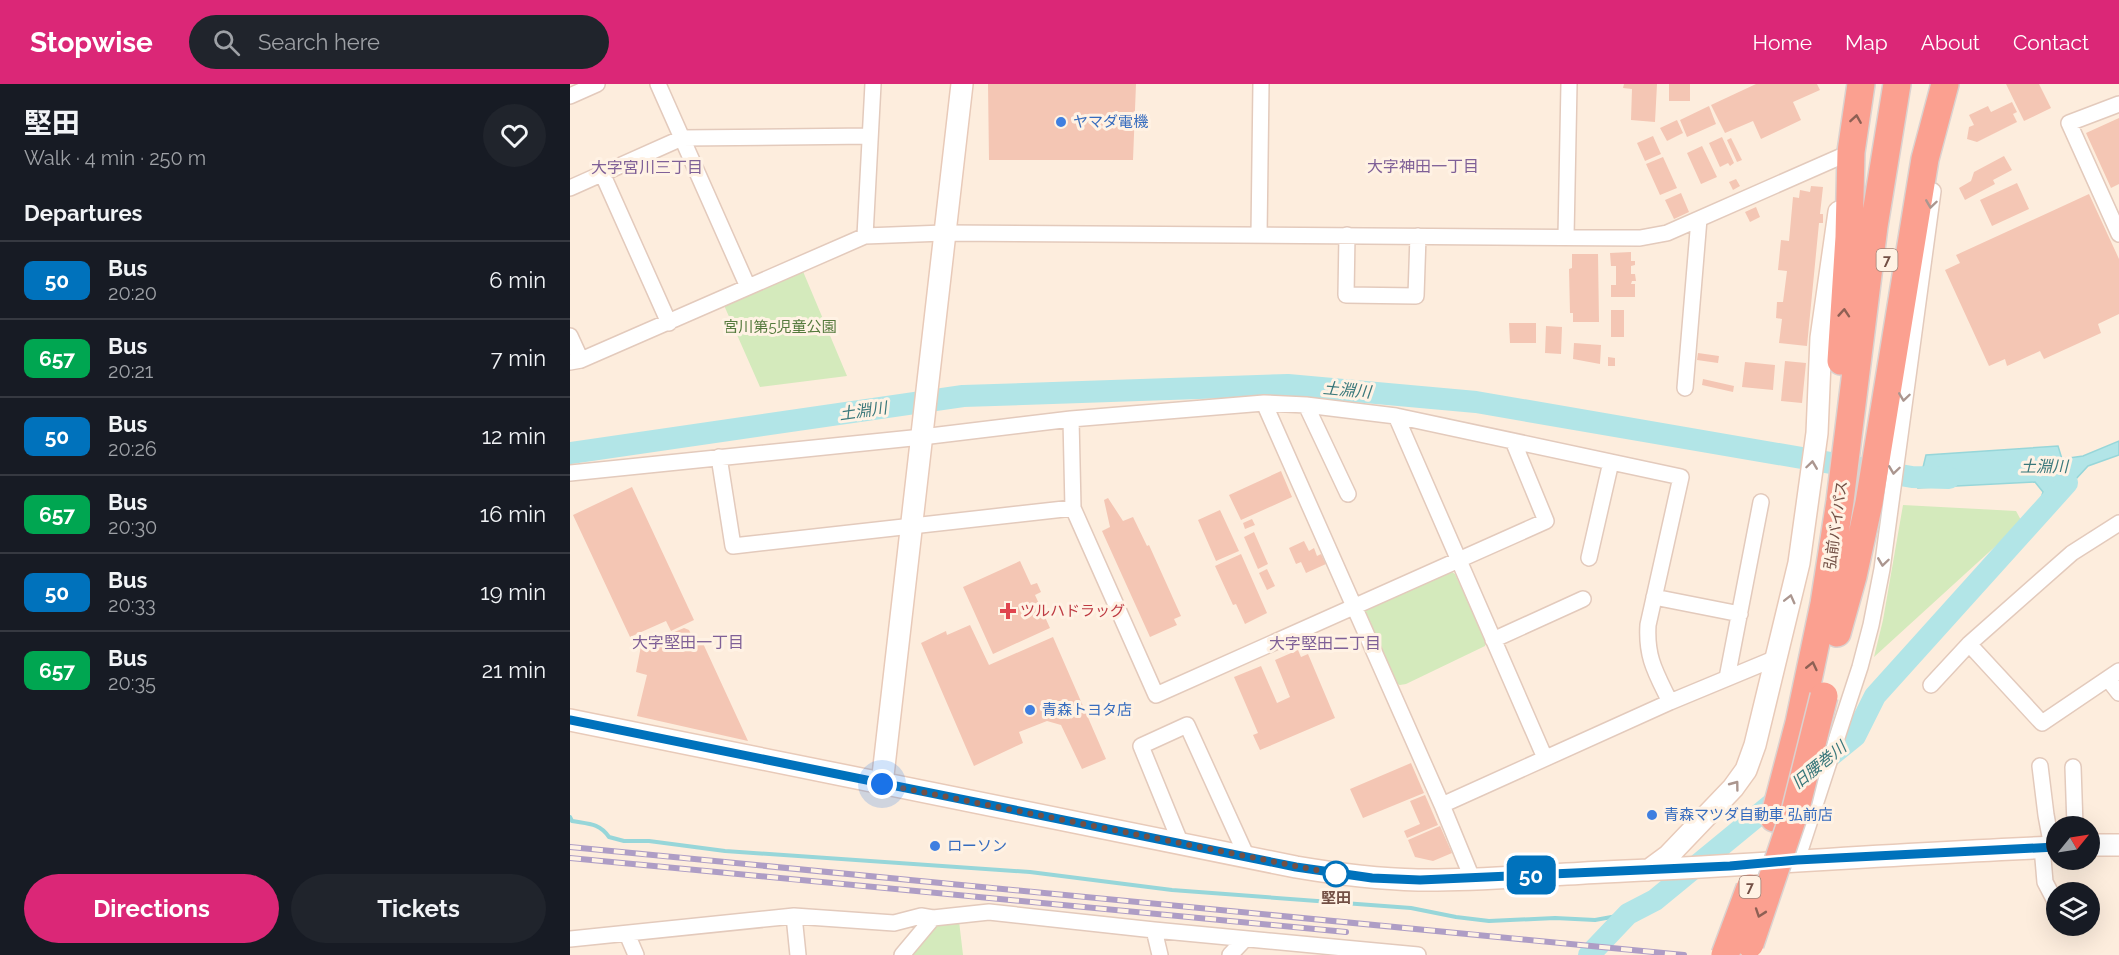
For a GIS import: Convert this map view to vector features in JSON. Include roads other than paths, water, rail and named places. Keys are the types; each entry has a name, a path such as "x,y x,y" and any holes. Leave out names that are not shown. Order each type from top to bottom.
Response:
{"highway":[{"path":"1849,501 1858,435 1849,237 1851,152 1861,84"},
{"name":"7","path":"1858,435 1874,226 1898,84"},
{"name":"7","path":"1858,435 1916,84"},
{"path":"1849,501 1858,435 1945,84"},
{"name":"弘前バイパス","path":"1725,955 1774,819 1799,723 1827,587 1849,501"},
{"name":"弘前バイパス","path":"1746,955 1796,808 1824,696 1837,633 1849,501"}],"main road":[{"path":"882,784 962,84"},
{"path":"1649,870 1668,856 1734,788 1746,770 1755,745 1799,563 1849,501"},
{"path":"570,720 1181,844 1336,874 1372,878 1420,880 1649,870 2046,847"},
{"path":"2100,846 2119,845"}],"street":[{"path":"570,96 597,84"},
{"path":"658,84 748,287"},
{"path":"865,236 873,84"},
{"path":"1259,235 1261,84"},
{"path":"1566,236 1569,84"},
{"path":"1858,435 1934,180 1950,84"},
{"path":"2119,104 2069,123 2119,234"},
{"path":"570,188 682,138 870,136"},
{"path":"570,336 575,361 669,323 865,236 944,233 1640,238 1667,233 1851,152"},
{"path":"602,174 669,323"},
{"path":"1685,388 1699,219"},
{"path":"1347,235 1346,295 1416,296 1418,236"},
{"path":"1264,403 1442,805 1472,878"},
{"path":"570,473 922,433 1264,403 1306,405 1396,416 1681,477 1648,625 1647,641 1651,663 1670,702"},
{"path":"1306,405 1348,494"},
{"path":"1396,416 1545,758"},
{"path":"1071,419 1073,508 1156,695 1546,521 1513,441"},
{"path":"719,457 733,546 1073,508"},
{"path":"1590,558 1611,462"},
{"path":"1797,860 1860,667 1882,569 1849,501"},
{"path":"1727,678 1761,502"},
{"path":"1931,685 1969,644 2072,553 2119,523"},
{"path":"1654,597 1740,614"},
{"path":"1493,640 1583,599"},
{"path":"1969,644 2042,723 2113,675 2119,693"},
{"path":"1442,805 1670,702 1776,658"},
{"path":"1181,844 1141,746 1187,725 1247,857"},
{"path":"2040,766 2046,816"},
{"path":"2073,767 2075,816"},
{"path":"2046,870 2044,882 2046,886"},
{"path":"570,939 794,916 894,923 921,916 933,918 989,912 1350,952 1418,955"},
{"path":"794,916 798,955"},
{"path":"902,955 933,918"},
{"path":"1154,930 1160,955"},
{"path":"627,934 636,955"},
{"path":"1230,955 1245,939"}],"water":[{"name":"土淵川","path":"2119,441 2119,455 2088,466 2063,493 2036,514 2043,492 2035,482 1918,488 1926,455 2058,446 2062,459 2083,456"}],"waterway":[{"name":"土淵川","path":"570,453 963,396 1288,385 1476,402 1912,477 1949,478"},
{"name":"旧腰巻川","path":"1818,766 1855,736 1875,696 2067,483"},
{"name":"旧腰巻川","path":"1589,955 1628,914 1655,900 1784,794"},
{"path":"570,817 572,821 593,825 609,837 624,841 649,841 725,851 1030,872 1172,890 1411,908 1489,921 1555,918 1595,920 1628,914"}],"railway":[{"path":"570,847 1684,955"},
{"path":"570,858 1346,932"}],"place":[{"name":"ヤマダ電機","path":"1061,122"},
{"name":"ツルハドラッグ","path":"1008,611"},
{"name":"青森トヨタ店","path":"1030,710"},
{"name":"青森マツダ自動車 弘前店","path":"1652,815"},
{"name":"ローソン","path":"935,846"},
{"name":"堅田","path":"1336,874"}],"district":[{"name":"大字神田一丁目","path":"1423,166"},
{"name":"大字宮川三丁目","path":"647,167"},
{"name":"大字堅田一丁目","path":"688,642"},
{"name":"大字堅田二丁目","path":"1325,643"}],"park label":[{"name":"宮川第5児童公園","path":"780,327"}]}
